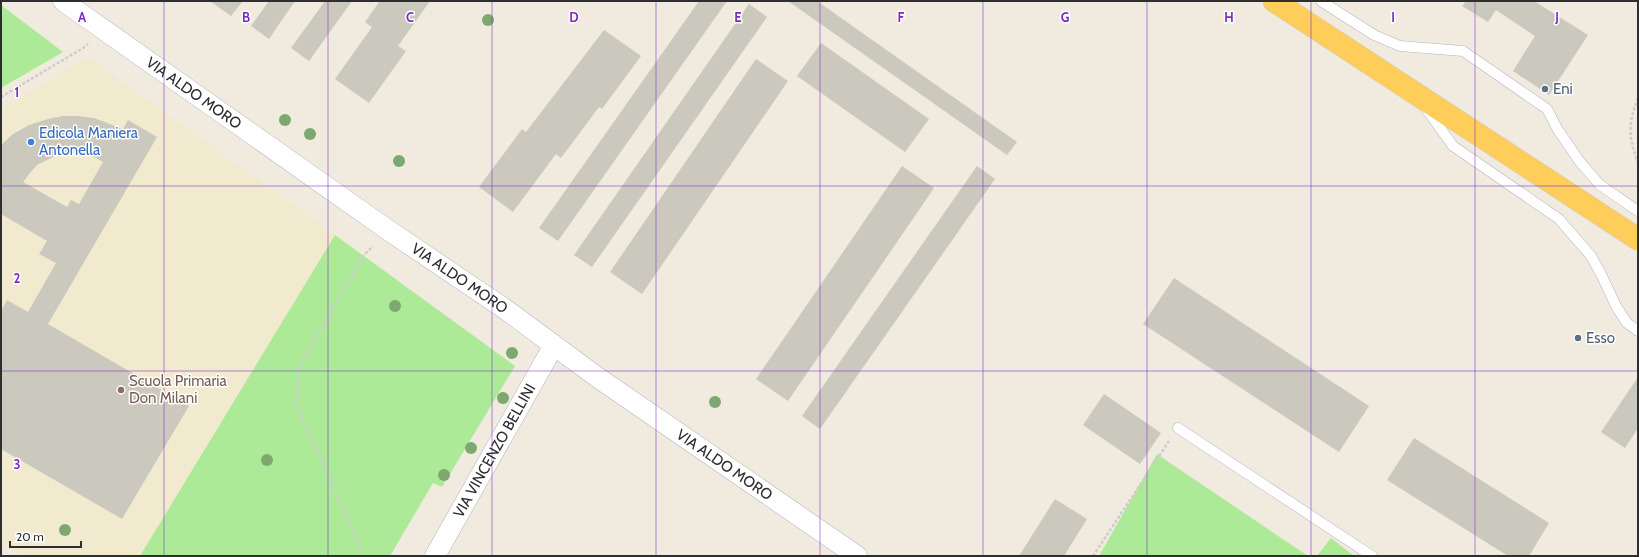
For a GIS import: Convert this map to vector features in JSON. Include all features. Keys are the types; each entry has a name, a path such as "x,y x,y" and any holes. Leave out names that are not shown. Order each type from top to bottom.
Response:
{"highway":[{"path":"1274,1 1638,240"}],"street":[{"name":"VIA ALDO MORO","path":"63,1 388,230 505,309 554,345 857,556"},
{"name":"VIA VINCENZO BELLINI","path":"434,556 554,345"}],"lane":[{"path":"1321,1 1374,36 1400,46 1463,51 1546,109 1558,130 1600,185 1638,211"},
{"path":"1418,95 1453,146 1559,219 1591,256 1616,306 1627,323 1638,331"},
{"path":"1178,428 1372,556"}],"path":[{"path":"1,96 83,48 103,29"},
{"path":"1638,98 1630,122 1633,150 1638,163"},
{"path":"364,556 296,404 299,368 364,256 388,230"},
{"path":"1093,556 1178,428"}],"shaded area":[{"name":"Scuola Primaria Don Milani","path":"88,57 335,235 140,556 22,556 1,545 1,109"}],"green space":[{"path":"1,5 63,52 1,88"},
{"path":"335,235 515,366 442,487 433,483 390,556 140,556"},
{"path":"1157,454 1167,461 1308,556 1099,556"},
{"path":"1331,538 1354,556 1317,556"}],"building":[{"path":"210,1 243,1 231,16"},
{"path":"269,1 295,1 269,39 251,26"},
{"path":"325,1 352,1 309,61 291,48"},
{"path":"380,1 430,1 398,46 406,51 369,103 335,79 372,27 365,22"},
{"path":"699,1 727,1 558,241 539,228"},
{"path":"788,1 817,1 1017,142 1007,155"},
{"path":"1466,1 1534,1 1588,35 1549,95 1513,71 1535,36 1496,10 1488,22 1462,6"},
{"path":"749,4 767,17 592,267 574,255"},
{"path":"604,30 641,56 602,109 599,107 561,158 556,154 513,212 479,187 522,129 526,132"},
{"path":"821,43 929,119 905,152 797,76"},
{"path":"756,59 788,81 642,294 610,272"},
{"path":"63,116 94,118 123,129 128,120 157,137 48,324 189,406 122,519 1,449 1,311 7,300 28,312 56,263 39,254 47,241 1,214 1,145 13,134 29,125","holes":["81,153 92,156 103,162 79,204 71,200 67,207 23,182 37,165 57,155"]},
{"path":"902,166 934,188 788,401 756,379"},
{"path":"977,166 995,179 820,429 802,416"},
{"path":"1174,278 1369,406 1339,452 1143,324"},
{"path":"1638,377 1638,428 1625,448 1601,432"},
{"path":"1104,394 1161,433 1140,464 1083,425"},
{"path":"1414,438 1549,523 1529,556 1508,556 1387,480"},
{"path":"1055,499 1087,519 1064,556 1019,556"}],"place":[{"name":"Eni","path":"1545,89"},
{"name":"Edicola Maniera Antonella","path":"31,142"},
{"name":"Esso","path":"1578,338"},
{"name":"Scuola Primaria Don Milani","path":"121,390"}]}
